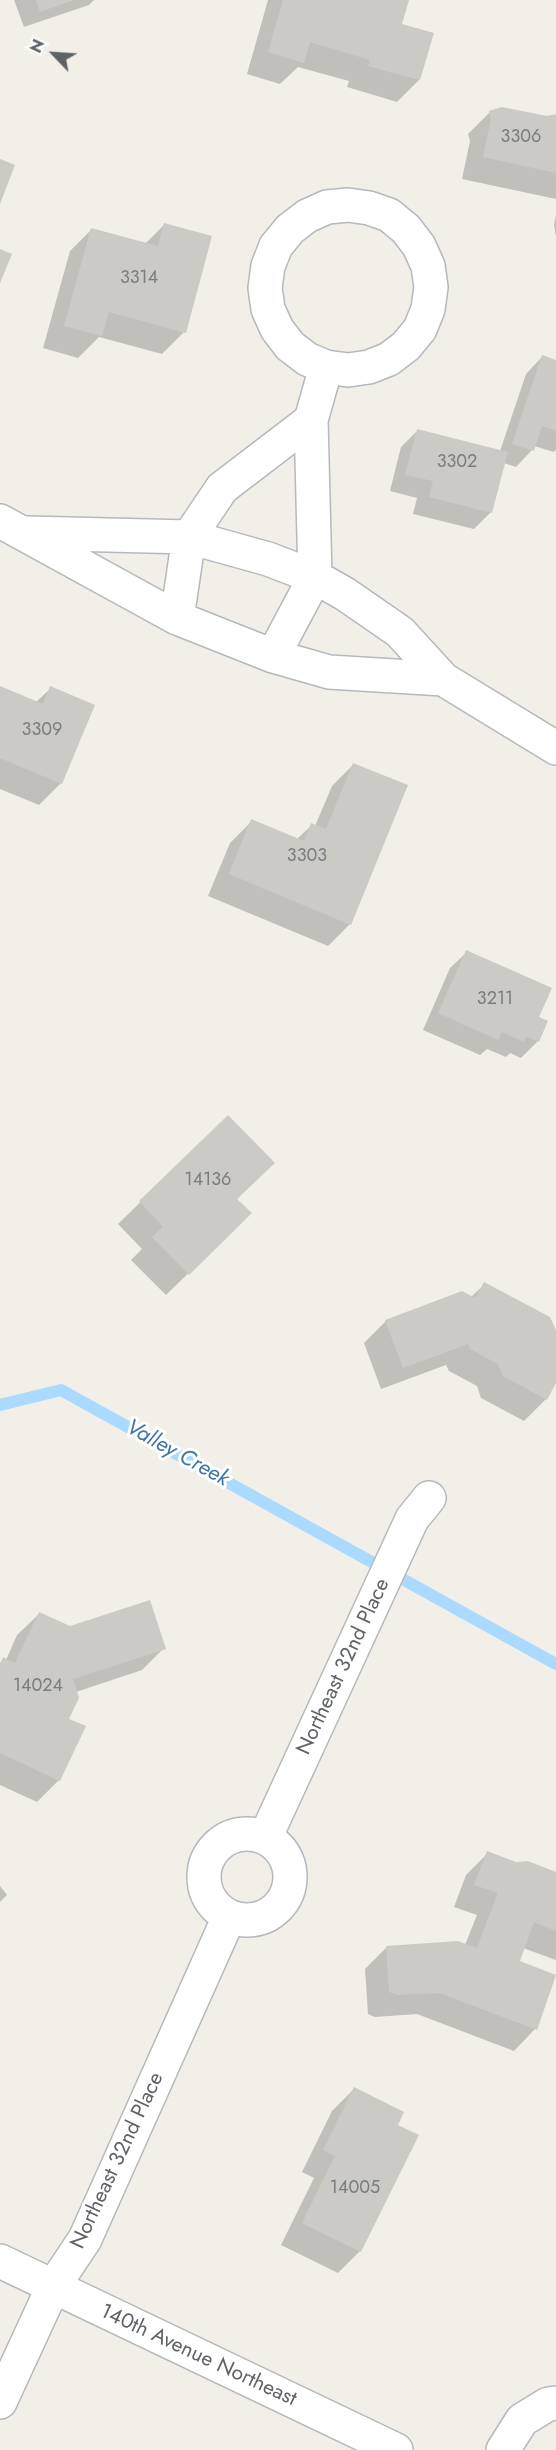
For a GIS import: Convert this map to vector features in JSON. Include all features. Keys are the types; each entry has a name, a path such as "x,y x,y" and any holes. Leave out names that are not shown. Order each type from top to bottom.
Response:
{"street":[{"path":"348,205 369,208 389,215 406,229 420,246 428,266 431,287 428,309 420,328 406,346 389,359 369,367 348,370 326,367 307,359 290,346 276,329 268,309 265,288 268,266 276,246 290,229 307,216 327,207 348,205"},
{"path":"273,656 315,577 310,420 326,367"},
{"path":"177,618 189,537 222,488 310,420"},
{"path":"13,527 189,537 268,559 315,577 345,594 400,632 443,680 556,748"},
{"path":"13,527 177,618 273,656 329,672 443,680"},
{"name":"Northeast 32nd Place","path":"265,1838 412,1519 429,1498"},
{"path":"251,1835 265,1838 277,1846 286,1859 290,1873 283,1902 272,1912 259,1919 244,1920 229,1917 217,1908 208,1896 204,1881 206,1867 212,1853 222,1843 236,1836 251,1835"},
{"name":"Northeast 32nd Place","path":"0,2402 53,2288 85,2239 229,1917"},
{"name":"140th Avenue Northeast","path":"0,2261 396,2450"},
{"path":"503,2450 522,2420 548,2404 556,2403"}],"building":[{"path":"36,0 73,0 40,12"},
{"path":"283,0 409,0 402,24 434,33 420,80 368,66 370,60 310,42 304,63 268,52"},
{"path":"502,107 547,116 556,114 556,173 483,157 491,119 489,111"},
{"path":"0,159 15,165 0,204"},
{"path":"164,223 212,236 186,333 109,312 102,336 64,326 91,228 158,246"},
{"path":"0,249 12,254 0,283"},
{"path":"542,355 556,360 556,431 542,426 534,451 512,444"},
{"path":"417,429 508,452 492,513 429,497 433,481 405,475"},
{"path":"0,686 43,704 50,686 95,705 62,784 0,758"},
{"path":"353,763 408,785 351,925 229,874 251,819 304,841 311,823 326,829"},
{"path":"466,950 552,988 539,1017 548,1021 539,1042 526,1036 524,1042 502,1032 498,1040 438,1013"},
{"path":"228,1115 275,1163 237,1199 252,1213 189,1275 152,1237 163,1227 139,1201"},
{"path":"484,1282 550,1317 556,1330 556,1383 547,1400 503,1376 498,1364 470,1349 468,1344 403,1368 385,1320 462,1291 475,1298"},
{"path":"150,1600 166,1649 73,1679 79,1698 69,1719 86,1726 60,1781 0,1753 0,1664 3,1657 15,1663 39,1612 70,1626"},
{"path":"487,1851 516,1862 528,1861 556,1872 556,1931 534,1922 520,1961 556,1975 537,2030 440,1993 398,1995 389,1992 386,1946 458,1941 477,1948 498,1893 474,1885"},
{"path":"354,2087 404,2112 398,2125 419,2135 361,2252 302,2223 335,2156 323,2150"}],"waterway":[{"name":"Valley Creek","path":"0,1405 61,1390 556,1664"}]}
